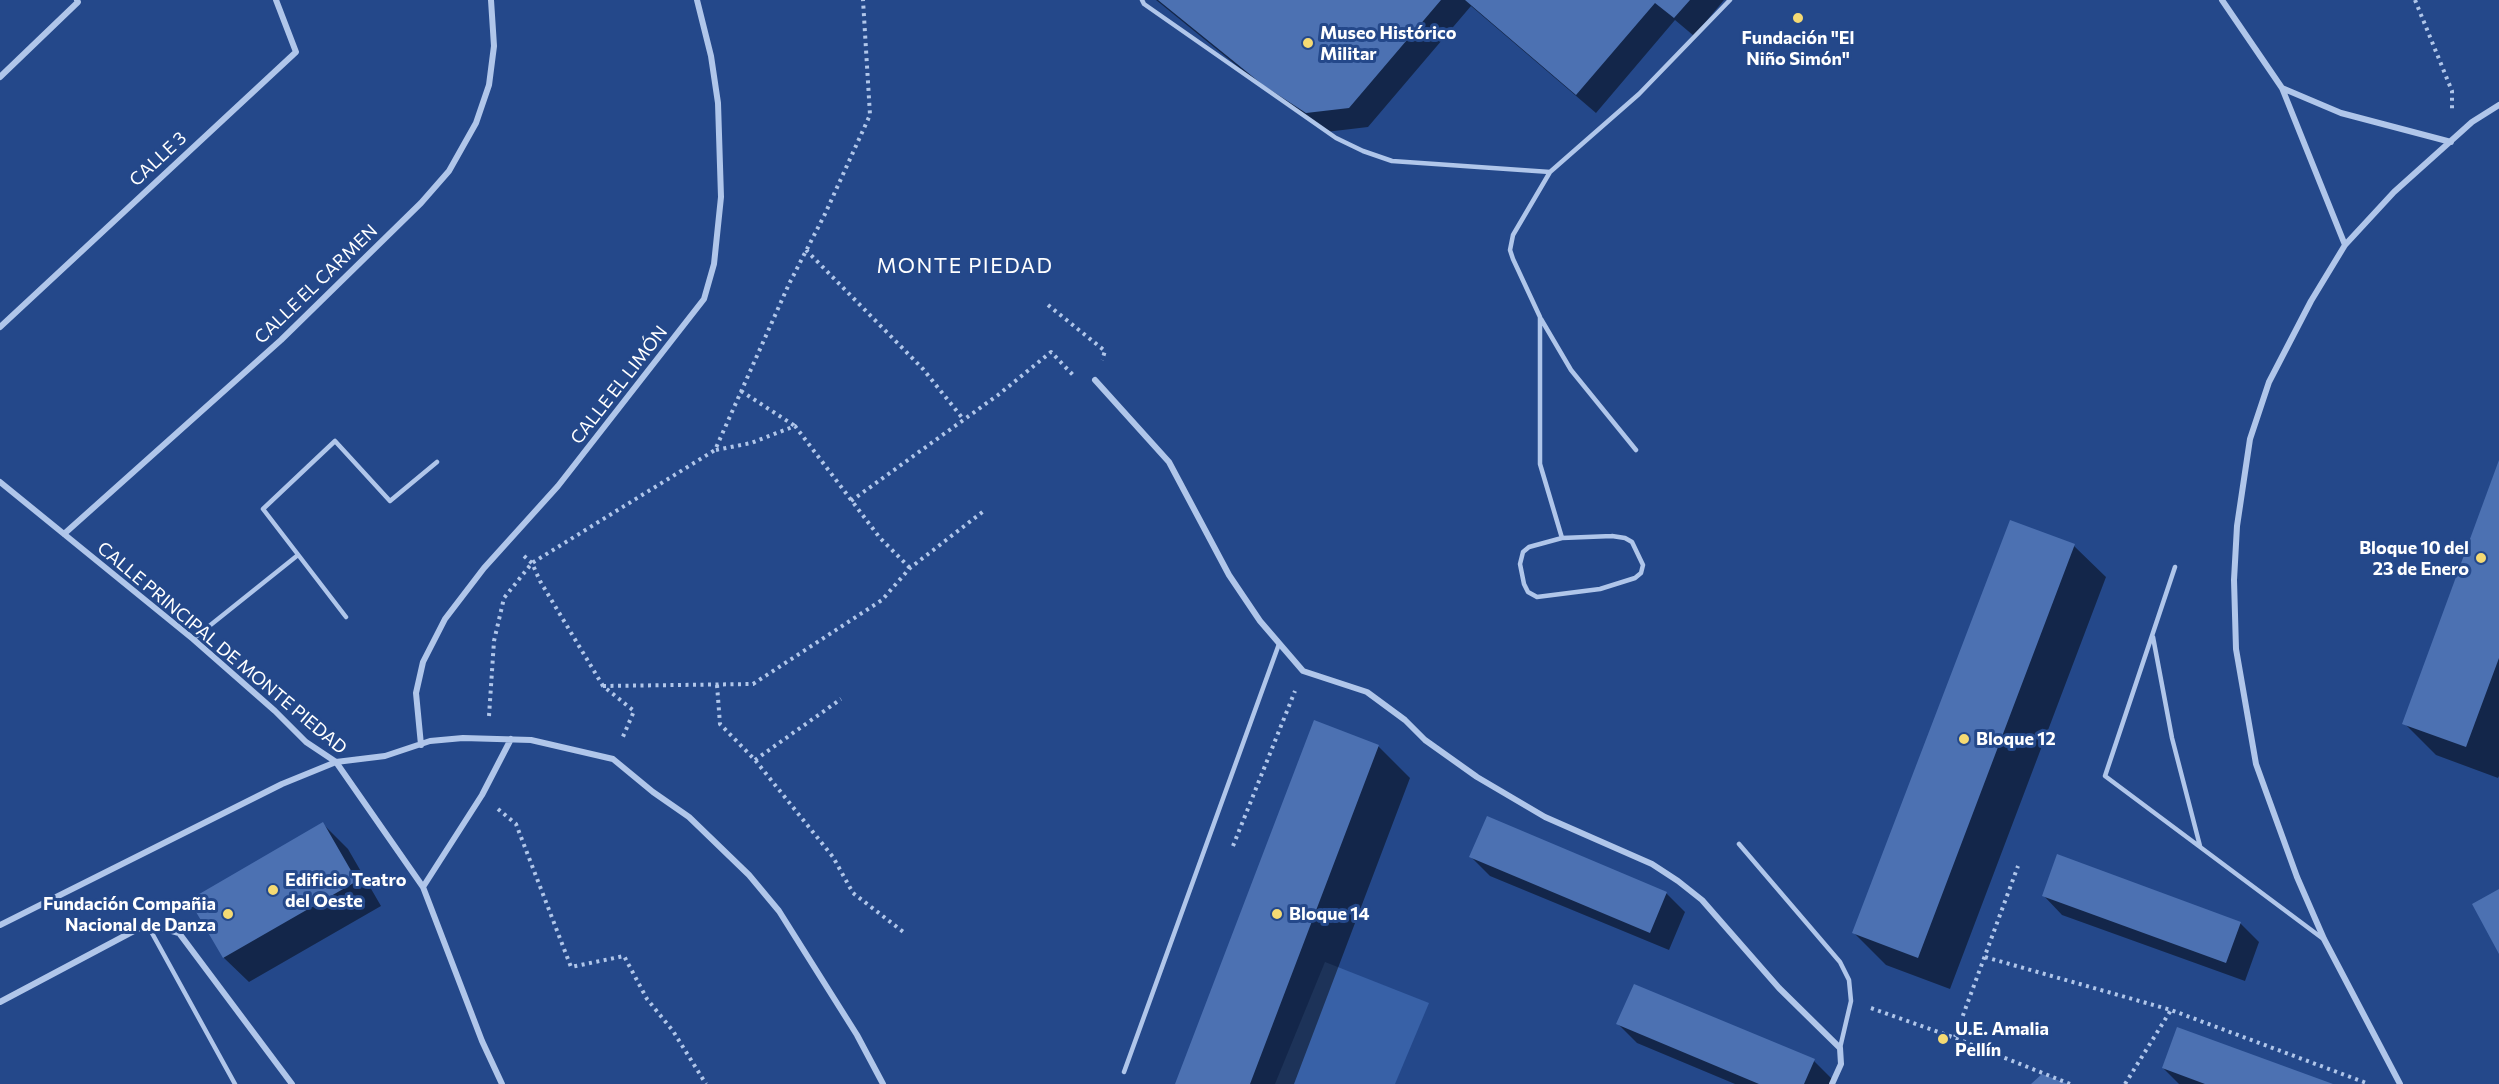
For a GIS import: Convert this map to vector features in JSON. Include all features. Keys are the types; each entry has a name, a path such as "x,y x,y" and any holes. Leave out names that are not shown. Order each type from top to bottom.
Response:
{"street":[{"path":"0,77 78,2 77,0"},
{"name":"CALLE 3","path":"0,327 296,52 276,0"},
{"name":"CALLE EL CARMEN","path":"64,534 281,340 421,203 449,171 476,123 489,85 494,46 491,0"},
{"name":"CALLE EL LIMÓN","path":"421,745 416,693 423,662 445,620 484,568 558,486 704,299 714,264 721,197 718,103 711,56 697,0"},
{"path":"2222,0 2282,88 2345,245"},
{"path":"2282,88 2341,113 2451,142"},
{"path":"2400,1084 2324,939 2297,877 2256,764 2236,649 2234,580 2237,526 2250,439 2269,382 2311,301 2345,245 2394,192 2472,122 2499,105"},
{"path":"1095,380 1169,462 1229,575 1260,621 1303,671 1366,692 1405,720 1425,740 1476,777 1535,812 1652,864 1678,881 1701,900 1779,988 1840,1048 1841,1064 1832,1084"},
{"name":"CALLE PRINCIPAL DE MONTE PIEDAD","path":"0,482 193,639 275,711 306,742 336,762 423,887 482,1041 502,1084"},
{"path":"0,925 282,784 336,762 385,756 421,745 463,738 531,740 613,759 653,792 689,817 748,875 779,911 857,1035 883,1084"},
{"path":"423,887 482,795 511,740"},
{"path":"0,1002 147,924 179,933 292,1084"}],"lane":[{"path":"1142,0 1144,4 1336,138 1363,151 1392,161 1550,172"},
{"path":"1636,450 1571,370 1540,317 1510,250 1513,235 1550,172 1639,94 1730,0"},
{"path":"1540,317 1538,414 1540,464 1562,538"},
{"path":"346,616 263,509 335,441 390,501 437,462"},
{"path":"1612,536 1629,540 1643,565 1641,573 1635,578 1600,589 1537,597 1528,592 1524,584 1520,564 1523,552 1529,547 1562,538 1612,536"},
{"path":"193,639 298,555"},
{"path":"2175,567 2105,776 2324,939"},
{"path":"2152,635 2172,738 2200,846"},
{"path":"1124,1072 1279,644"},
{"path":"1739,844 1840,962 1849,980 1851,1001 1840,1048"},
{"path":"147,924 235,1084"}],"path":[{"path":"716,450 789,284 825,214 870,115 863,0"},
{"path":"2415,0 2452,91 2451,142"},
{"path":"806,250 923,369 964,420"},
{"path":"852,501 964,420 1051,352 1079,382 1095,380 1105,351 1048,305"},
{"path":"741,391 795,426 880,538 910,568"},
{"path":"487,739 494,641 504,598 532,563 716,450 751,442 795,426"},
{"path":"603,686 753,684 882,600 910,568 985,510"},
{"path":"532,563 540,581 603,686 634,711 613,759"},
{"path":"717,685 720,724 755,760 833,857 853,893 906,934"},
{"path":"755,760 841,699"},
{"path":"482,795 516,824 571,967 624,956 646,999 674,1031 705,1084"},
{"path":"1955,1038 2018,866"},
{"path":"1985,957 2171,1010 2369,1084"},
{"path":"1851,1001 1955,1038 2070,1084"},
{"path":"2125,1084 2171,1010"}],"shaded area":[{"path":"1325,962 1429,1003 1395,1084 1275,1084"}],"building":[{"name":"Museo Histórico Militar","path":"1158,0 1441,0 1349,108 1306,113 1263,85"},
{"name":"Museo Histórico Militar","path":"1465,0 1690,0 1674,18 1655,3 1576,95"},
{"name":"Bloque 10 del 23 de Enero","path":"2499,460 2499,658 2466,747 2402,724"},
{"name":"Bloque 12","path":"2010,520 2075,544 1918,958 1852,933"},
{"name":"Bloque 14","path":"1314,720 1379,745 1250,1084 1175,1084"},
{"path":"1487,816 1667,892 1650,933 1469,857"},
{"name":"Edificio Teatro del Oeste","path":"323,822 357,881 223,958 189,900"},
{"path":"2057,854 2241,922 2226,963 2042,896"},
{"path":"2499,889 2499,954 2472,904"},
{"path":"1634,984 1815,1059 1804,1084 1759,1084 1616,1024"},
{"path":"2177,1027 2333,1084 2205,1084 2162,1068"},
{"path":"2042,1074 2068,1084 2031,1084"}],"place":[{"name":"Fundación \"El Niño Simón\"","path":"1798,18"},
{"name":"Museo Histórico Militar","path":"1308,43"},
{"name":"Bloque 10 del 23 de Enero","path":"2481,558"},
{"name":"Bloque 12","path":"1964,739"},
{"name":"Edificio Teatro del Oeste","path":"273,890"},
{"name":"Fundación Compañia Nacional de Danza","path":"228,914"},
{"name":"Bloque 14","path":"1277,914"},
{"name":"U.E. Amalia Pellín","path":"1943,1039"}],"district":[{"name":"MONTE PIEDAD","path":"965,266"}]}
